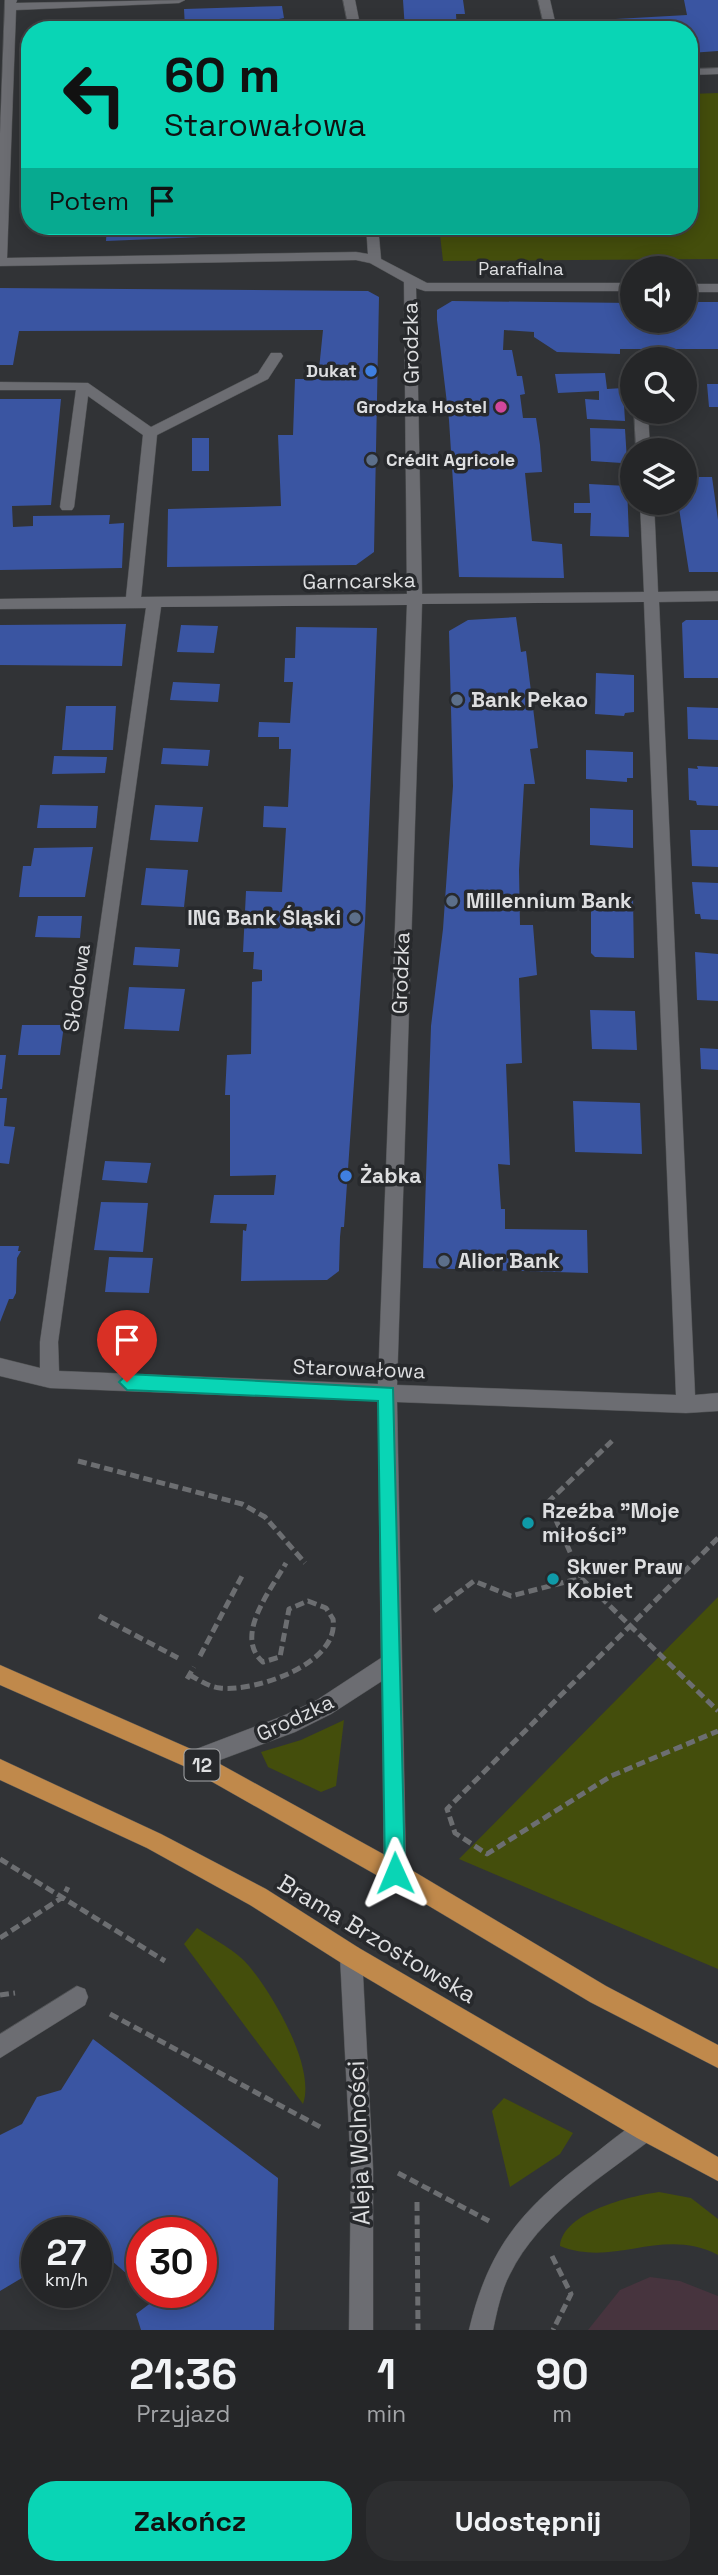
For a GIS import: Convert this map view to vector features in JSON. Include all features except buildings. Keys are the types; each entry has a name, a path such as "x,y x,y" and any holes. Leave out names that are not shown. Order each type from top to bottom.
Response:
{"main road":[{"name":"12","path":"0,1675 192,1760 395,1873 598,1994 718,2057"},
{"name":"Brama Brzostowska","path":"0,1769 165,1847 258,1897 351,1956 645,2130 718,2170"}],"street":[{"path":"179,0 11,4 0,262 356,256 374,259 410,282"},
{"path":"349,0 353,21"},
{"path":"544,0 549,21"},
{"path":"698,72 718,71"},
{"path":"373,235 374,259"},
{"name":"Parafialna","path":"410,282 425,287 620,288"},
{"name":"Grodzka","path":"395,1873 387,1394 414,601 410,282"},
{"path":"697,288 718,288"},
{"path":"150,433 262,376 276,356"},
{"path":"0,386 83,386 150,433"},
{"path":"67,507 83,386"},
{"path":"133,603 150,433"},
{"path":"648,515 686,1404"},
{"name":"Garncarska","path":"0,604 718,596"},
{"name":"Słodowa","path":"50,1379 49,1342 154,603"},
{"name":"Starowałowa","path":"0,1367 50,1379 387,1394 686,1404 718,1402"},
{"name":"Grodzka","path":"192,1760 288,1726 324,1707 391,1663"},
{"name":"Aleja Wolności","path":"351,1956 362,2161 361,2330"},
{"path":"0,2047 77,1997"},
{"path":"481,2330 493,2281 508,2250 532,2219 645,2130"}],"path":[{"path":"612,1441 548,1503 581,1578 718,1711"},
{"path":"78,1461 242,1504 265,1517 305,1563"},
{"path":"718,1538 447,1809 455,1833 487,1854 534,1827 611,1776 718,1731"},
{"path":"194,1667 189,1677 217,1688 262,1684 310,1662 329,1642 333,1635 332,1615 326,1607 308,1601 289,1609 283,1620 286,1642 280,1657 262,1662 254,1658 248,1644 250,1630 286,1563"},
{"path":"200,1656 242,1576"},
{"path":"434,1611 474,1581 511,1595 581,1578"},
{"path":"99,1616 178,1658"},
{"path":"0,1859 166,1961"},
{"path":"0,1938 63,1897 68,1887"},
{"path":"0,1995 39,1990 77,1997 295,2111"},
{"path":"393,2170 424,2185"},
{"path":"417,2202 418,2330"},
{"path":"552,2256 571,2294 553,2330"}],"shaded area":[{"path":"650,2277 680,2281 718,2296 718,2330 588,2330 620,2290"}],"green space":[{"path":"718,93 718,259 697,259 697,256 620,256 620,260 443,261 440,235 698,235 698,94"},
{"path":"718,1597 718,1969 459,1859"},
{"path":"344,1720 336,1786 321,1792 268,1767 261,1752 301,1740"},
{"path":"197,1928 244,1961 280,2013 298,2052 303,2071 303,2104 184,1944"},
{"path":"504,2098 573,2133 560,2154 510,2187 492,2111"},
{"path":"659,2192 691,2198 718,2219 718,2255 697,2247 677,2244 600,2253 580,2252 560,2246 564,2234 585,2215 632,2197"}],"place":[{"name":"Dukat","path":"371,371"},
{"name":"Grodzka Hostel","path":"501,407"},
{"name":"Crédit Agricole","path":"372,460"},
{"name":"Bank Pekao","path":"457,700"},
{"name":"Millennium Bank","path":"452,901"},
{"name":"ING Bank Śląski","path":"355,918"},
{"name":"Żabka","path":"346,1176"},
{"name":"Alior Bank","path":"444,1261"},
{"name":"Rzeźba \"Moje miłości\"","path":"528,1523"},
{"name":"Skwer Praw Kobiet","path":"553,1579"}],"route":[{"path":"127,1382 387,1394 395,1873"}]}
